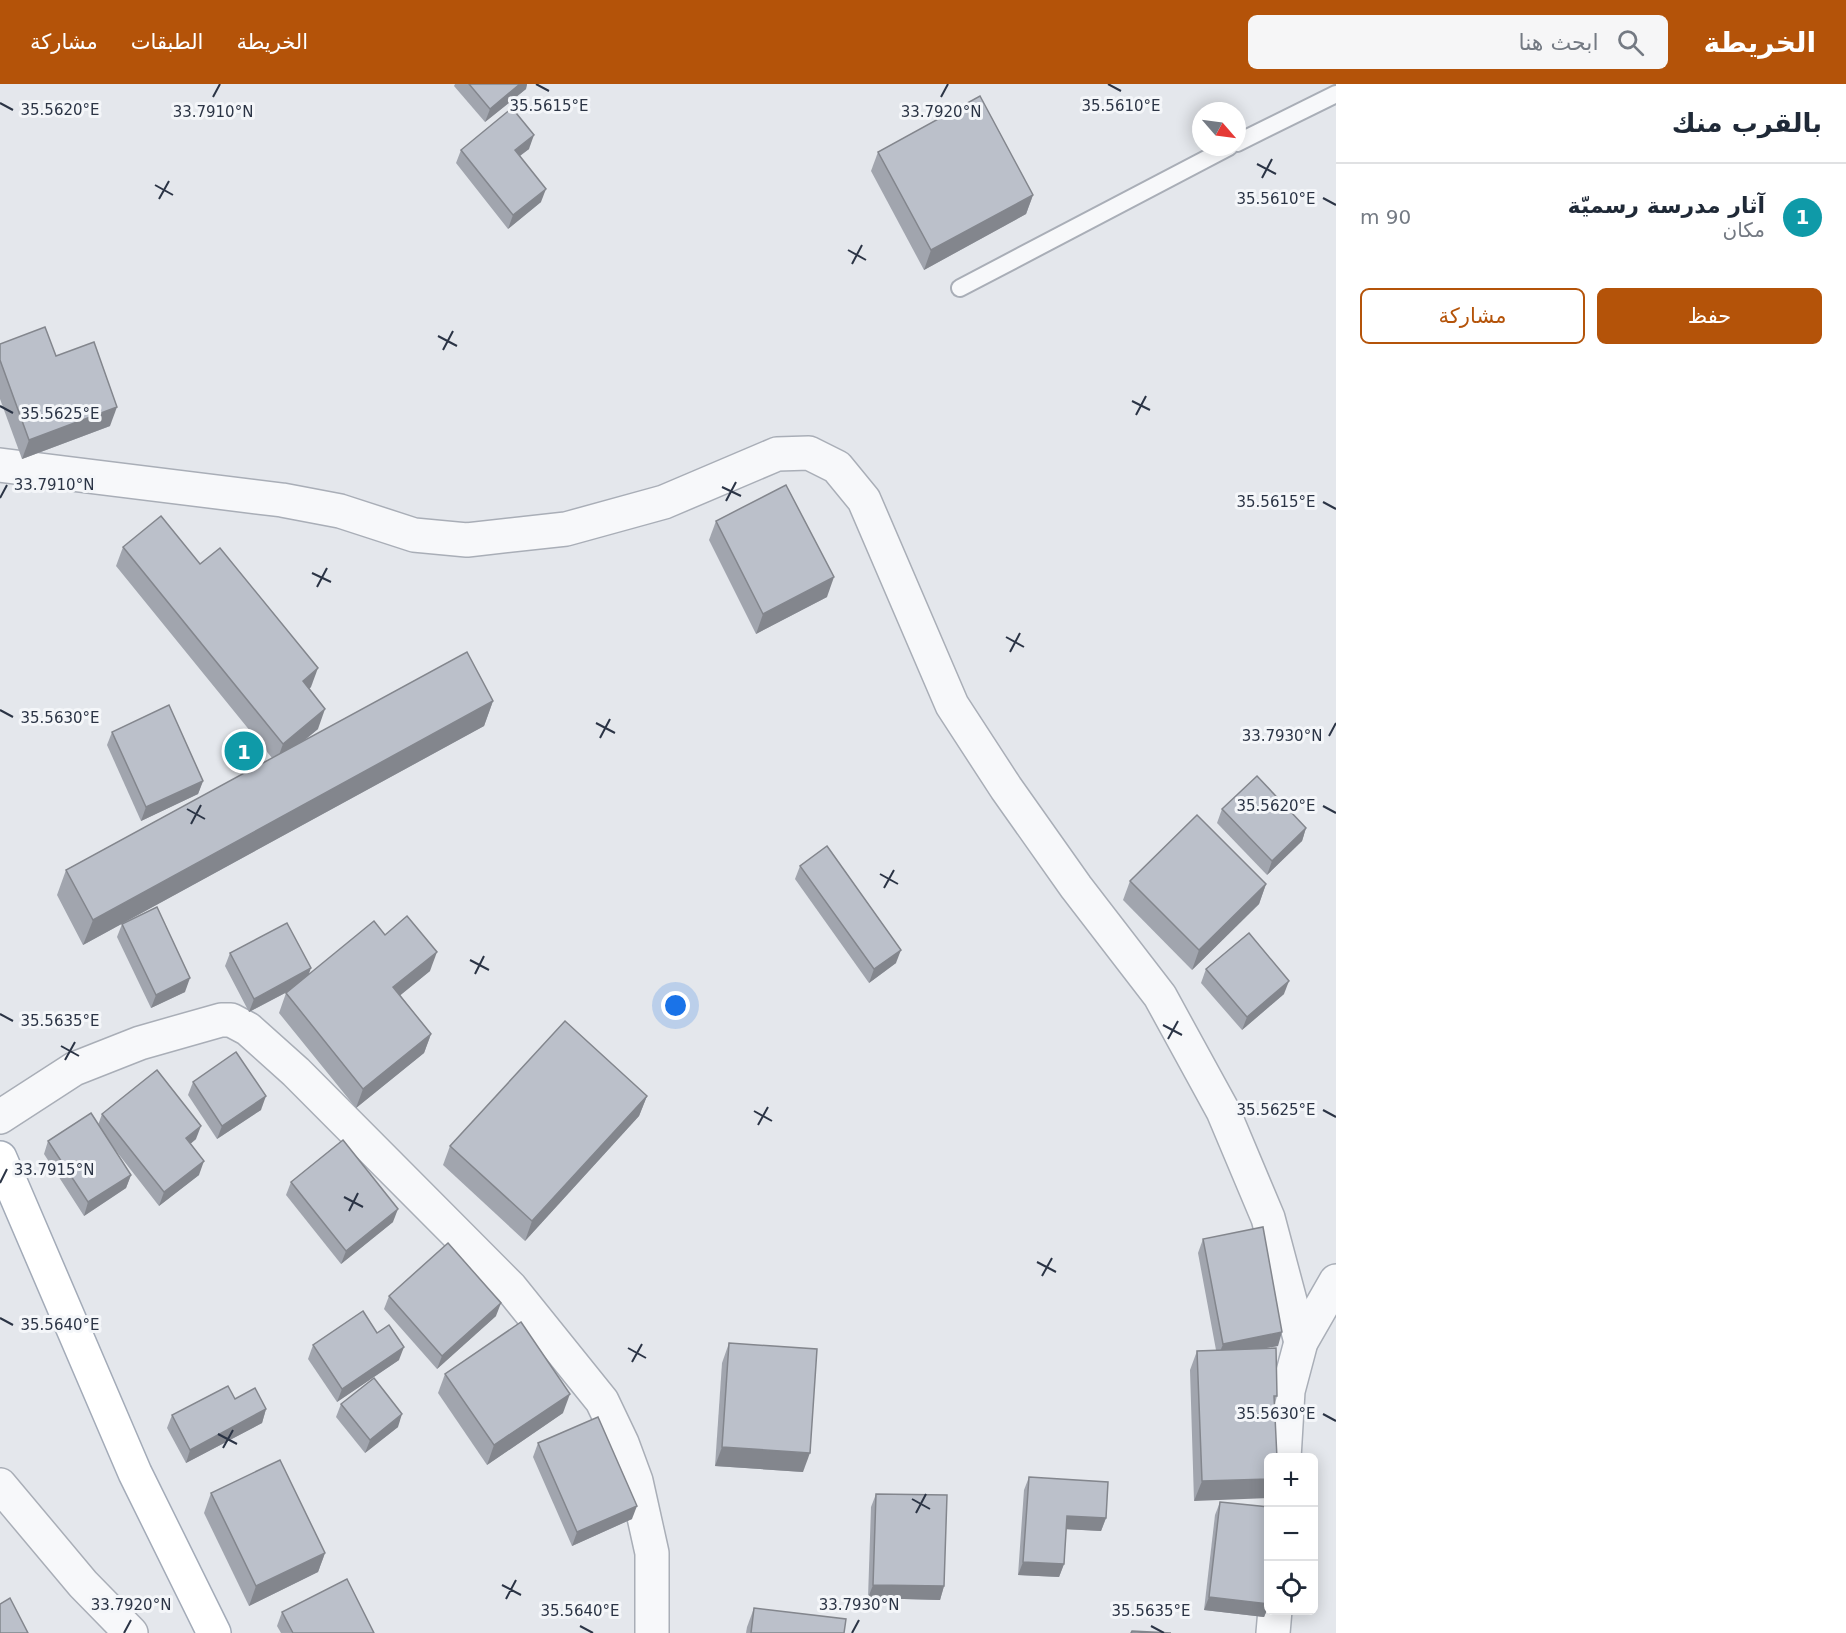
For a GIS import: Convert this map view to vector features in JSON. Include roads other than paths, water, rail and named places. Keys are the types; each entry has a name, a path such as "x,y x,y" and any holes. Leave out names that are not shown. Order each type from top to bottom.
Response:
{"main road":[{"path":"0,1158 135,1473 214,1633"}],"street":[{"path":"0,465 282,500 340,511 414,535 467,540 566,529 664,502 777,454 809,453 837,467 864,500 952,705 1006,788 1076,887 1160,996 1223,1112 1268,1218 1301,1342"},
{"path":"0,1117 74,1069 140,1043 221,1020 231,1020 248,1029 296,1072 511,1288 602,1401 622,1443 636,1481 652,1552 652,1633"},
{"path":"1284,1453 1288,1391 1301,1342 1336,1281"},
{"path":"0,1485 84,1584 131,1633"},
{"path":"1273,1633 1275,1615"}],"lane":[{"path":"1246,139 1336,94"},
{"path":"960,288 1212,156"}],"place":[{"name":"آثار مدرسة رسميّة","path":"244,751"}]}
